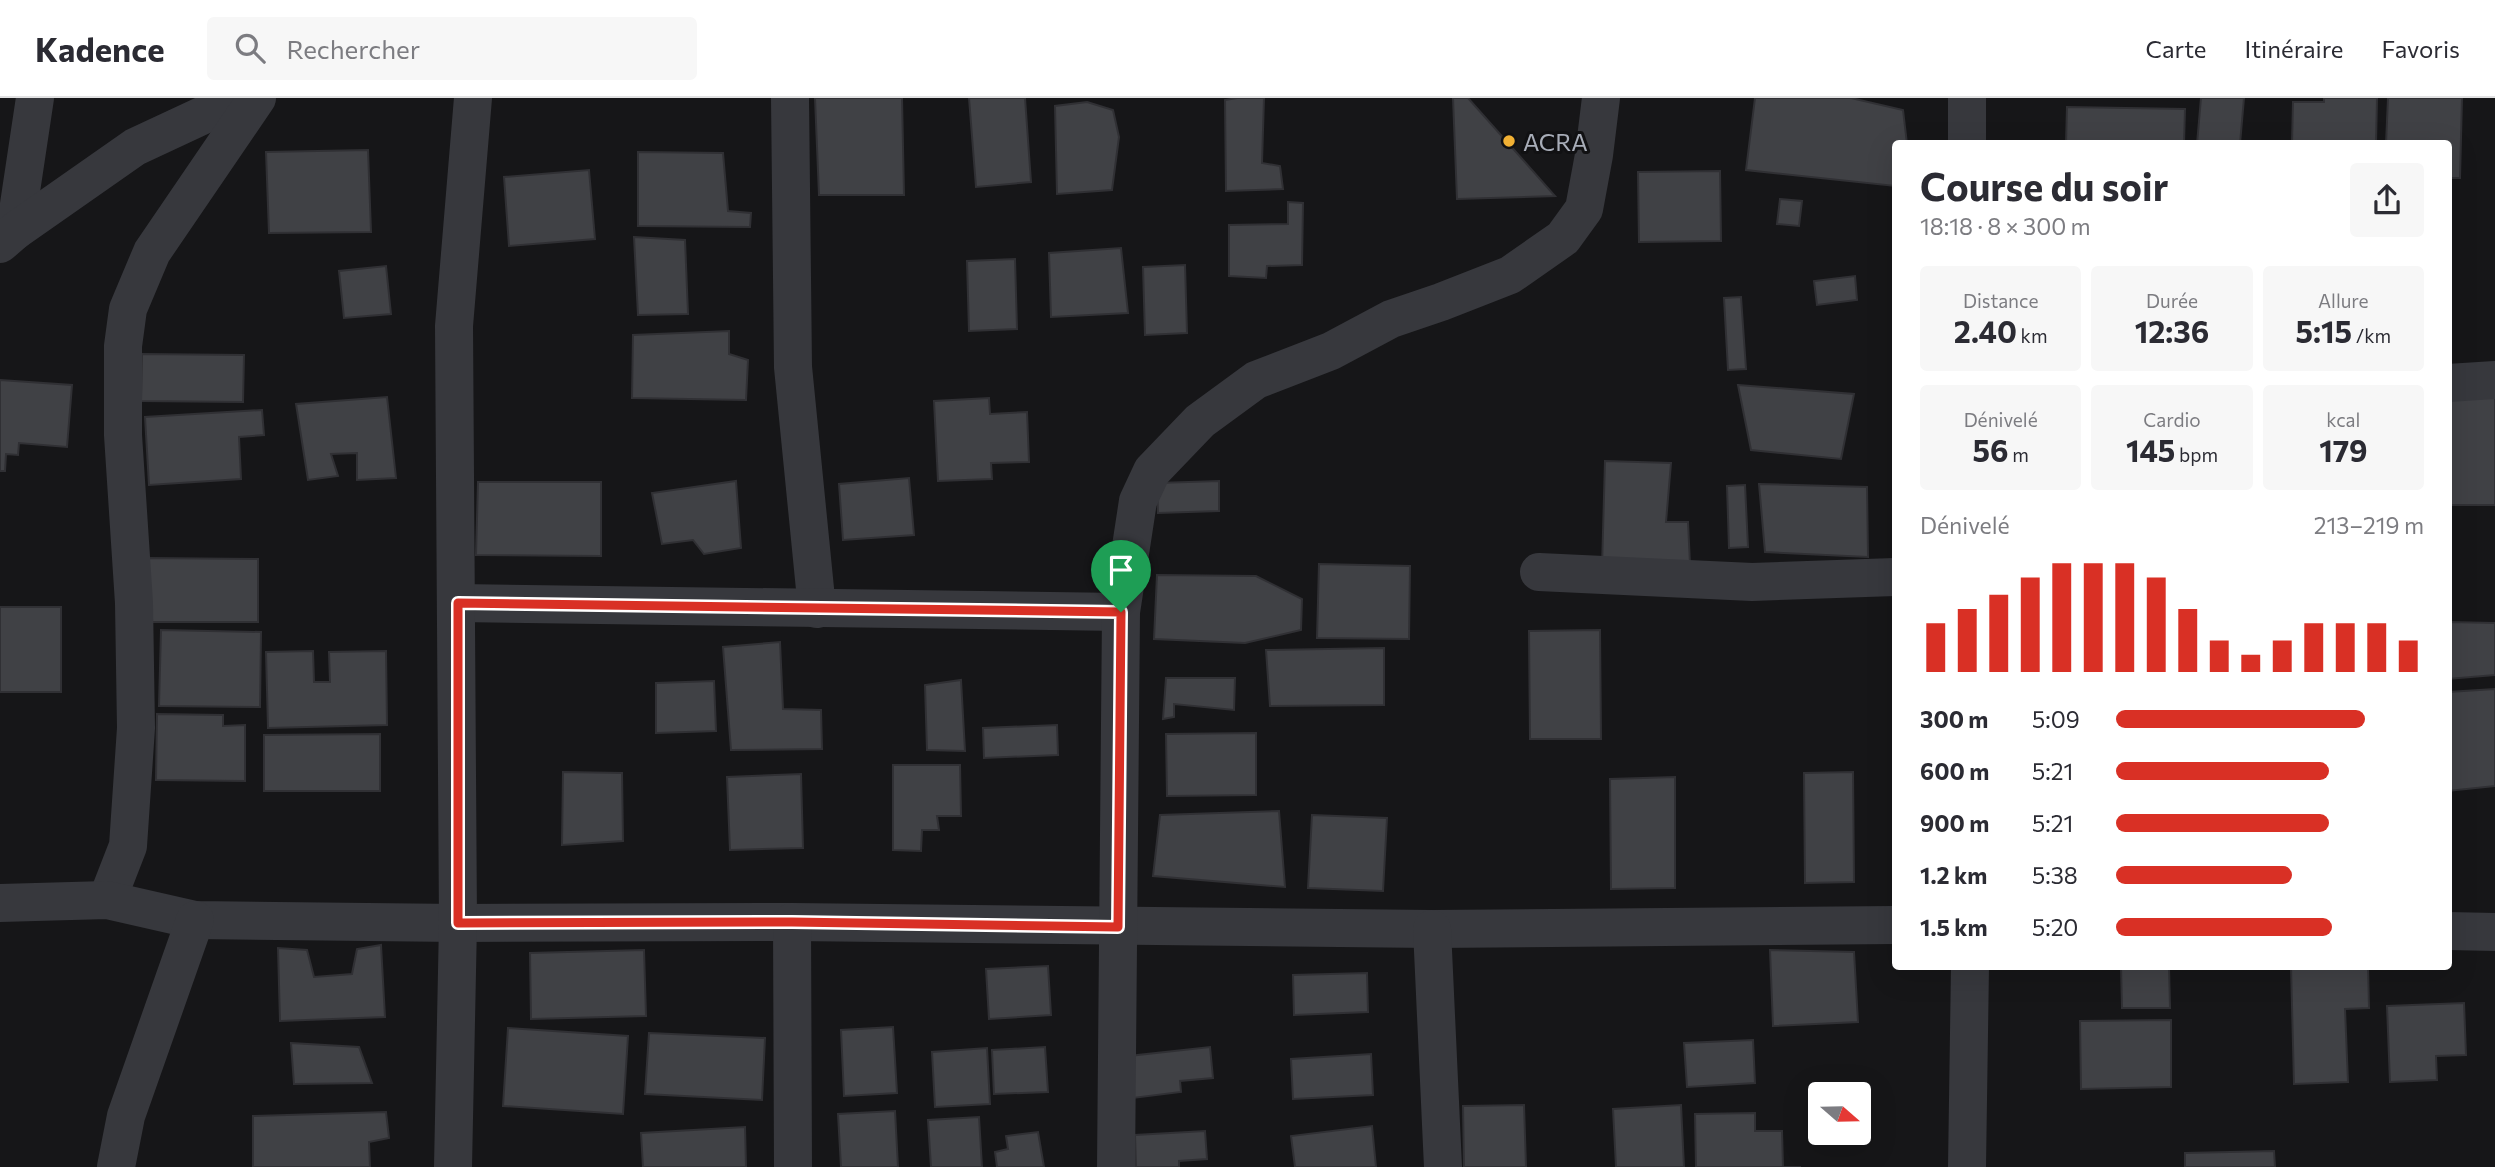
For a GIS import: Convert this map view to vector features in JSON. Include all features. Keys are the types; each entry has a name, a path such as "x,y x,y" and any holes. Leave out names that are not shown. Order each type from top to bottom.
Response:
{"street":[{"path":"8,238 34,98"},
{"path":"8,238 135,147 240,98"},
{"path":"107,900 128,846 136,728 134,603 123,435 123,346 128,309 152,252 257,98"},
{"path":"453,1167 458,923 458,603 454,326 472,98"},
{"path":"790,98 793,367 817,609"},
{"path":"1116,1167 1121,612 1138,501 1152,471 1200,421 1256,380 1331,351 1391,319 1510,275 1563,238 1584,209 1601,98"},
{"path":"1966,98 1967,140"},
{"path":"2452,383 2495,380"},
{"path":"1539,572 1752,582 1892,577"},
{"path":"458,603 1121,612"},
{"path":"0,903 107,900 195,920 458,923 792,922 1432,929 1892,925"},
{"path":"116,1167 126,1116 195,920"},
{"path":"792,922 793,1167"},
{"path":"1432,929 1443,1167"},
{"path":"2452,931 2495,932"},
{"path":"1967,1167 1969,970"}],"building":[{"path":"815,98 902,98 904,195 819,195"},
{"path":"969,98 1025,98 1031,182 976,187"},
{"path":"1264,98 1262,163 1280,166 1283,189 1226,191 1225,100"},
{"path":"1453,98 1468,98 1555,196 1457,199"},
{"path":"1755,98 1851,98 1903,110 1907,140 1892,140 1892,186 1746,170"},
{"path":"2201,98 2244,98 2240,140 2197,140"},
{"path":"2324,98 2377,98 2376,140 2292,140 2293,102 2324,102"},
{"path":"2388,98 2462,98 2460,178 2452,178 2452,140 2386,140"},
{"path":"1087,102 1113,110 1119,137 1112,190 1057,194 1055,106"},
{"path":"2067,107 2185,109 2184,140 2066,140"},
{"path":"368,150 371,232 269,233 266,152"},
{"path":"638,152 723,153 728,211 751,213 750,227 638,226"},
{"path":"589,170 595,239 509,246 504,177"},
{"path":"1720,171 1721,241 1639,242 1638,172"},
{"path":"1780,199 1802,201 1799,226 1777,224"},
{"path":"1288,202 1303,203 1302,265 1267,266 1266,278 1229,276 1229,225 1288,224"},
{"path":"634,237 685,240 688,314 638,315"},
{"path":"1121,248 1128,313 1051,317 1049,253"},
{"path":"1015,259 1017,329 969,331 967,261"},
{"path":"1185,265 1187,333 1145,335 1143,267"},
{"path":"386,266 391,314 344,318 339,271"},
{"path":"1855,276 1857,300 1817,305 1814,281"},
{"path":"1741,297 1746,369 1728,370 1724,298"},
{"path":"729,331 729,354 748,360 746,400 632,398 633,335"},
{"path":"142,354 244,355 243,402 141,401"},
{"path":"0,380 72,385 67,447 19,443 18,455 6,454 5,471 0,471"},
{"path":"1738,385 1854,394 1841,459 1751,450"},
{"path":"2495,389 2495,505 2452,505 2452,393"},
{"path":"387,397 396,478 357,480 357,453 331,454 338,476 308,480 296,404"},
{"path":"989,398 990,414 1027,412 1029,462 991,463 992,479 938,481 934,401"},
{"path":"262,410 264,435 239,437 241,479 149,485 145,417"},
{"path":"1605,461 1671,463 1666,522 1688,522 1690,564 1602,567"},
{"path":"909,478 914,535 843,540 839,484"},
{"path":"736,481 741,548 704,554 693,540 662,544 652,493"},
{"path":"1219,481 1219,511 1158,513 1157,483"},
{"path":"478,482 601,482 601,556 476,555"},
{"path":"1759,484 1867,487 1868,557 1765,552"},
{"path":"1745,485 1748,547 1729,548 1727,486"},
{"path":"146,558 258,559 258,622 146,622"},
{"path":"1319,564 1410,566 1409,639 1317,638"},
{"path":"1157,575 1256,576 1302,599 1301,630 1245,643 1154,639"},
{"path":"0,607 61,607 61,692 0,692"},
{"path":"2452,622 2495,623 2495,675 2452,679"},
{"path":"161,630 261,632 260,707 159,706"},
{"path":"1600,630 1601,739 1530,739 1529,631"},
{"path":"780,642 783,709 821,710 822,749 731,750 723,647"},
{"path":"1384,648 1384,705 1270,706 1266,650"},
{"path":"313,651 314,682 330,682 329,652 386,651 387,725 268,728 266,652"},
{"path":"1166,678 1235,678 1234,710 1174,704 1174,717 1163,719"},
{"path":"961,680 965,751 927,750 925,685"},
{"path":"714,681 716,731 656,733 656,683"},
{"path":"2495,689 2495,786 2452,791 2452,692"},
{"path":"157,714 223,715 223,726 245,725 245,781 156,780"},
{"path":"1057,725 1058,755 984,758 983,728"},
{"path":"1256,733 1256,795 1167,796 1166,734"},
{"path":"380,734 380,791 264,791 264,735"},
{"path":"893,765 960,765 961,816 937,816 939,830 922,830 921,851 893,850"},
{"path":"563,772 622,773 623,841 562,845"},
{"path":"1853,772 1854,882 1805,883 1804,773"},
{"path":"801,774 803,848 730,850 727,777"},
{"path":"1675,777 1675,888 1611,889 1610,779"},
{"path":"1279,811 1285,887 1153,876 1160,815"},
{"path":"1312,815 1387,818 1383,891 1308,888"},
{"path":"381,945 385,1017 280,1021 278,948 307,950 314,977 352,974 357,949"},
{"path":"644,950 646,1016 531,1019 530,953"},
{"path":"1770,950 1854,952 1858,1022 1773,1026"},
{"path":"1048,966 1051,1015 989,1019 986,969"},
{"path":"2121,970 2169,970 2170,1008 2122,1008"},
{"path":"2291,970 2368,970 2369,1008 2345,1009 2348,1082 2294,1084"},
{"path":"1367,973 1368,1012 1294,1015 1293,975"},
{"path":"2464,1003 2466,1055 2436,1056 2437,1080 2390,1082 2387,1006"},
{"path":"2171,1020 2171,1087 2081,1089 2080,1021"},
{"path":"893,1027 897,1093 844,1096 841,1030"},
{"path":"508,1028 628,1036 623,1114 503,1106"},
{"path":"649,1033 765,1038 762,1100 645,1094"},
{"path":"1753,1040 1755,1083 1687,1087 1684,1043"},
{"path":"291,1043 359,1047 372,1083 294,1084"},
{"path":"1045,1047 1048,1092 994,1094 992,1050"},
{"path":"1210,1047 1213,1078 1180,1081 1181,1092 1133,1098 1129,1056"},
{"path":"987,1048 990,1104 935,1107 932,1052"},
{"path":"1371,1054 1373,1095 1293,1099 1291,1059"},
{"path":"1524,1105 1526,1167 1464,1167 1463,1106"},
{"path":"1681,1105 1684,1167 1616,1167 1613,1109"},
{"path":"895,1111 898,1167 841,1167 838,1114"},
{"path":"386,1112 389,1138 369,1142 370,1167 253,1167 253,1116"},
{"path":"1755,1113 1755,1131 1782,1131 1783,1167 1696,1167 1695,1114"},
{"path":"979,1117 982,1167 931,1167 928,1120"},
{"path":"1372,1126 1376,1167 1295,1167 1291,1136"},
{"path":"745,1127 746,1167 643,1167 641,1133"},
{"path":"1205,1131 1207,1159 1179,1161 1179,1167 1136,1167 1135,1135"},
{"path":"1038,1132 1044,1167 997,1167 995,1152 1008,1149 1006,1136"},
{"path":"2274,1151 2275,1167 2185,1167 2185,1153"}],"place":[{"name":"ACRA","path":"1509,141"}],"route":[{"path":"458,603 1121,612 1118,927 792,922 458,923 458,603"}]}
